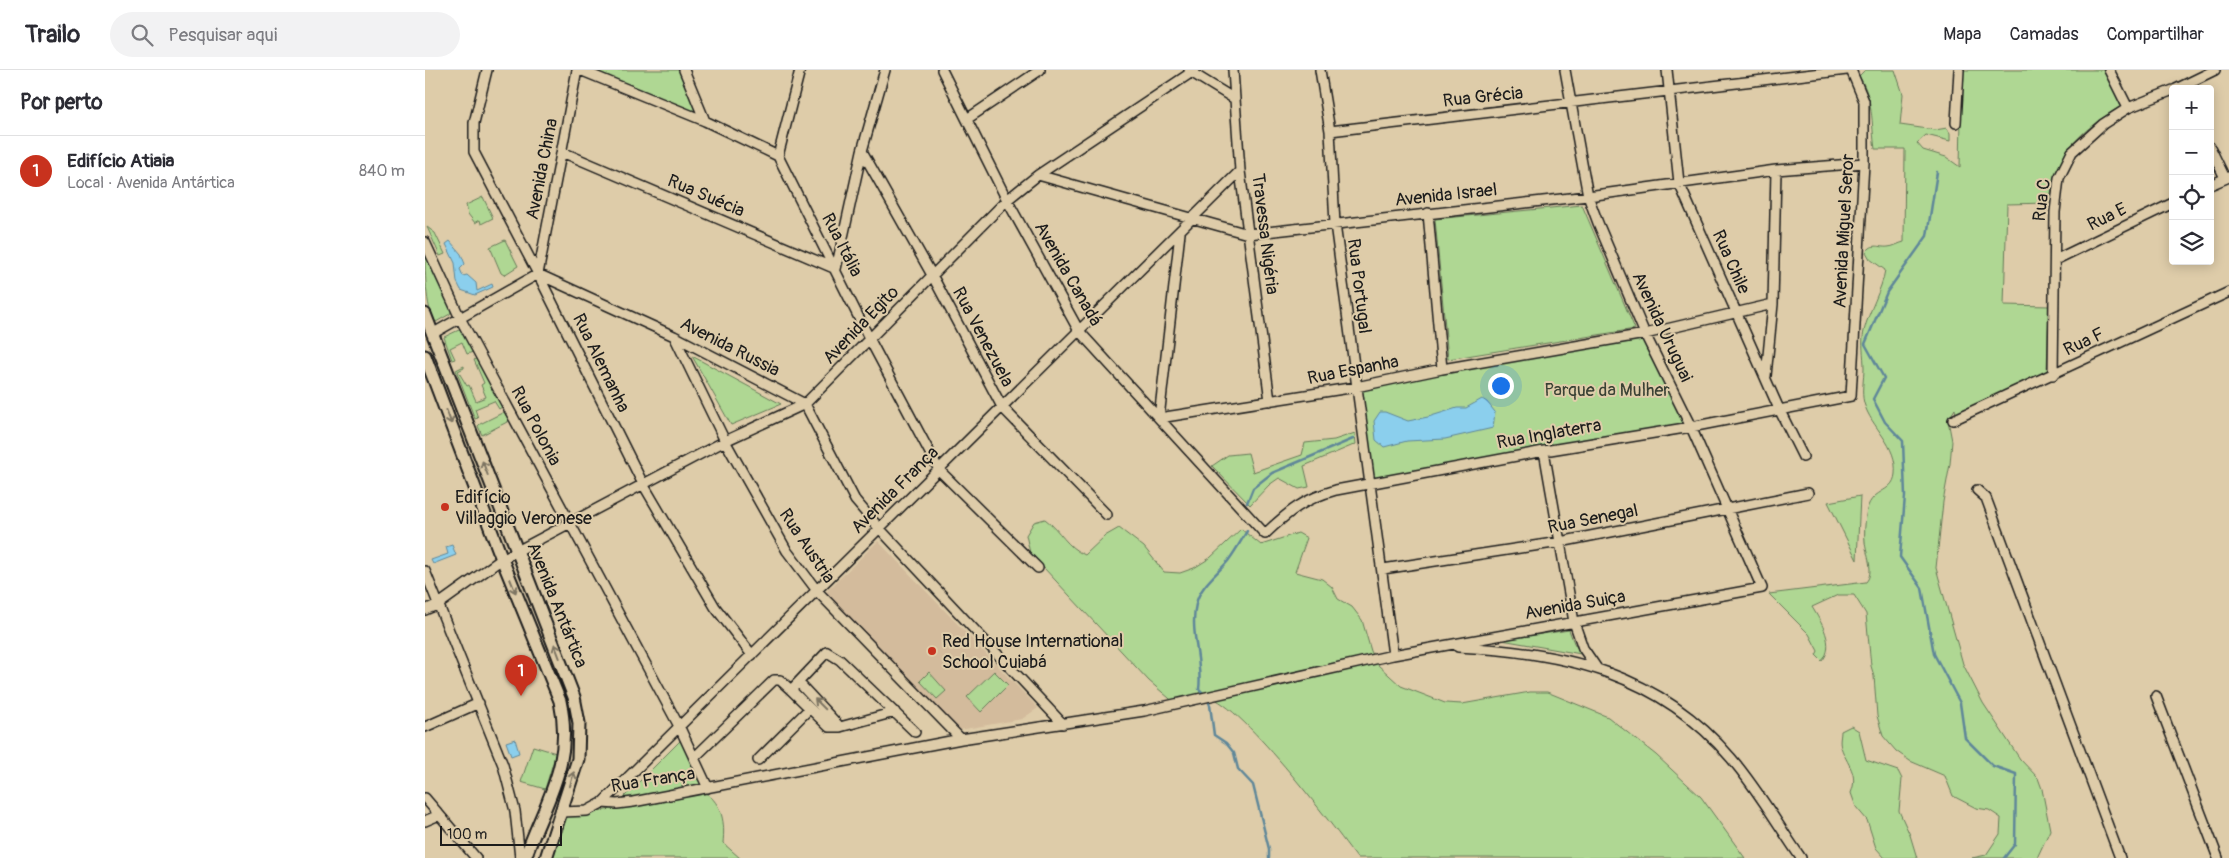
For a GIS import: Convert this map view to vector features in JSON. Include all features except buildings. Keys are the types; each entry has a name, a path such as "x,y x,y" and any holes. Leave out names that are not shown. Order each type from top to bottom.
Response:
{"main road":[{"name":"Avenida Antártica","path":"425,314 575,697 579,723 579,750 562,812 546,858"},
{"name":"Avenida Antártica","path":"425,356 502,559 560,701 564,721 565,740 561,768 525,858"},
{"path":"441,397 456,392"},
{"path":"544,808 562,812"}],"street":[{"name":"Rua Alemanha","path":"487,70 474,123 474,152 538,274 643,484 715,607 752,655"},
{"name":"Avenida China","path":"538,274 579,70"},
{"path":"579,70 705,121 778,156 800,70"},
{"path":"684,70 705,121"},
{"path":"836,269 862,151 885,70"},
{"name":"Avenida Canadá","path":"942,70 1007,200 1079,331 1265,534"},
{"path":"967,119 1040,70"},
{"name":"Travessa Nigéria","path":"1233,70 1233,98 1240,171 1270,401"},
{"name":"Rua Portugal","path":"1320,70 1330,130 1335,224 1369,484 1383,569 1393,655"},
{"name":"Avenida Uruguai","path":"1565,70 1588,196 1645,334 1691,427 1763,588"},
{"name":"Rua Chile","path":"1667,70 1679,183 1779,409 1803,456"},
{"name":"Rua Grécia","path":"1330,130 1572,104 1668,90 1847,70"},
{"name":"Avenida Miguel Seror","path":"1851,70 1863,101 1864,163 1851,396"},
{"path":"1956,123 1958,70"},
{"path":"2109,70 2128,108"},
{"name":"Rua C","path":"2184,85 2215,70"},
{"path":"1191,71 1233,98"},
{"name":"Avenida Egito","path":"425,610 439,604 502,559 725,441 805,404 1007,200 1039,175 1191,71"},
{"name":"Rua C","path":"2053,374 2055,212 2059,178 2072,152 2103,124 2128,108 2169,92"},
{"name":"Rua Venezuela","path":"862,151 932,274 1002,407 1107,515"},
{"name":"Rua Suécia","path":"562,152 836,269"},
{"path":"2214,154 2227,178 2214,183"},
{"name":"Rua Itália","path":"778,156 870,340 939,470 1038,568"},
{"name":"Avenida Israel","path":"1039,175 1248,234 1588,196 1776,170 1864,163"},
{"path":"1766,378 1773,304 1776,170"},
{"name":"Avenida França","path":"562,812 587,811 602,803 818,592 879,528 1180,233 1190,219 1240,171"},
{"name":"Rua E","path":"2055,260 2169,205"},
{"path":"1428,213 1442,369"},
{"path":"1159,418 1180,233"},
{"name":"Rua Polonia","path":"425,242 460,318 680,728"},
{"path":"433,334 538,274"},
{"name":"Avenida Russia","path":"538,274 674,336 805,404"},
{"name":"Rua F","path":"1953,420 2229,292"},
{"name":"Rua Espanha","path":"1159,418 1356,387 1442,369 1645,334 1773,304"},
{"name":"Rua Austria","path":"674,336 725,441 787,550 818,592 961,739"},
{"name":"Rua Inglaterra","path":"1265,534 1295,507 1315,496 1545,451 1691,427 1851,396"},
{"path":"805,404 855,500 1063,724"},
{"path":"1545,451 1574,622 1583,648 1596,667"},
{"path":"1977,490 1986,498 2120,858"},
{"name":"Rua Senegal","path":"1383,569 1559,542 1808,493"},
{"path":"425,571 503,765 519,837 520,858"},
{"name":"Avenida Suiça","path":"1063,724 1144,711 1393,655 1763,588"},
{"path":"1440,646 1500,649 1559,658 1596,667 1632,681 1657,695 1707,732 1742,771 1801,858"},
{"path":"791,690 827,652 833,654 915,732"},
{"path":"694,758 773,680 780,680 829,727 840,727 895,712"},
{"path":"799,682 840,727"},
{"path":"2156,696 2218,858"},
{"path":"425,727 479,703"},
{"path":"758,760 809,709"},
{"name":"Rua França","path":"602,803 617,804 961,739 1063,724"},
{"path":"680,728 708,788"},
{"path":"425,798 476,858"},
{"path":"425,821 439,815"}],"shaded area":[{"name":"Red House International School Cuiabá","path":"878,541 1038,708 1022,719 959,730 825,593"}],"green space":[{"path":"595,70 681,70 696,108 690,114"},
{"path":"1865,70 1895,70 1903,94 1900,125 1935,130 1947,128 1950,133 1950,141 1926,135 1917,143 1923,150 1946,157 1960,167 1962,70 2104,70 2121,106 2092,125 2072,145 2058,170 2049,203 2007,204 2004,305 2049,306 2047,371 1956,414 1955,409 1948,420 1952,441 1936,568 1963,664 1983,703 2020,759 2038,778 2042,789 2050,830 2037,858 1972,858 1986,855 2000,834 2001,818 1989,810 1976,808 1953,796 1945,776 1910,761 1896,751 1883,736 1877,716 1866,614 1854,595 1838,595 1812,607 1826,634 1828,648 1822,661 1816,655 1818,651 1809,634 1769,594 1866,582 1870,573 1865,536 1868,506 1876,495 1890,485 1895,474 1892,454 1867,412 1864,403 1863,340 1866,323 1885,270 1870,259 1866,252 1874,246 1890,247 1904,242 1905,149 1875,149 1870,103 1859,76"},
{"path":"483,197 493,218 481,224 480,220 475,223 468,214 466,205"},
{"path":"1582,205 1635,329 1448,359 1435,219"},
{"path":"427,227 435,233 445,254 440,256"},
{"path":"505,240 518,266 504,275 501,273 490,247"},
{"path":"425,248 452,309 450,314 436,322 432,317 428,299"},
{"path":"461,329 473,352 467,354 462,342 450,348 455,359 452,360 444,337"},
{"name":"Parque da Mulher","path":"1644,336 1686,424 1371,481 1360,389"},
{"path":"692,356 781,404 731,425"},
{"path":"477,358 502,407 499,409 494,401 475,409 478,418 475,419 456,370 464,366 464,368 458,371 467,386 469,385 476,401 486,397 481,385 484,383 474,360"},
{"path":"504,412 509,421 482,435 478,426"},
{"path":"1355,433 1356,444 1304,466 1309,487 1299,489 1279,478 1269,485 1250,505 1212,466 1228,455 1248,453 1253,472 1302,455 1305,443 1334,440"},
{"path":"1860,496 1857,560 1828,502"},
{"path":"1045,519 1073,548 1085,555 1105,536 1119,528 1144,547 1164,572 1180,573 1194,568 1210,558 1241,529 1261,545 1298,533 1307,538 1295,572 1322,579 1332,587 1338,599 1352,607 1362,620 1371,651 1378,665 1401,686 1445,703 1462,704 1530,692 1547,692 1608,717 1656,755 1701,797 1745,858 1357,858 1284,766 1239,717 1220,702 1205,696 1176,704 1149,681 1030,553 1026,535 1034,522"},
{"path":"1569,630 1581,654 1502,640"},
{"path":"994,671 1008,685 981,712 967,697"},
{"path":"929,672 946,691 937,699 920,681"},
{"path":"1851,726 1859,731 1866,760 1898,771 1902,779 1899,811 1910,835 1917,858 1885,858 1876,848 1867,820 1856,807 1851,793 1854,780 1853,774 1840,745 1841,731"},
{"path":"680,741 684,742 703,784 699,787 621,800"},
{"path":"533,746 556,753 545,789 521,782"},
{"path":"705,792 719,809 724,828 723,843 740,858 552,858 567,817"}],"water":[{"path":"450,241 461,254 465,264 460,269 463,276 467,275 476,283 477,291 492,284 493,287 475,295 461,290 457,282 455,263 446,244"},
{"path":"1482,399 1495,412 1493,428 1445,439 1407,441 1384,447 1376,440 1374,421 1380,412 1385,412 1408,421 1457,408 1466,408"},
{"path":"452,545 456,555 433,564 431,560 448,554 446,547"},
{"path":"515,739 519,753 511,756 506,742"}],"waterway":[{"path":"1937,172 1927,236 1887,292 1865,344 1884,378 1873,399 1885,422 1903,441 1905,496 1900,557 1922,588 1934,654 1960,703 1965,738 1993,766 2016,774 2015,844 2004,858"},
{"path":"1247,503 1253,488 1272,473 1353,439"},
{"path":"1204,694 1199,689 1200,678 1194,625 1196,604 1205,586 1228,561 1247,531"},
{"path":"1207,698 1210,705 1214,735 1226,743 1234,753 1238,769 1253,785 1269,849 1269,858"}],"place":[{"name":"Edifício Villaggio Veronese","path":"445,507"},
{"name":"Red House International School Cuiabá","path":"932,651"},
{"name":"Edifício Atiaia","path":"521,696"}]}
